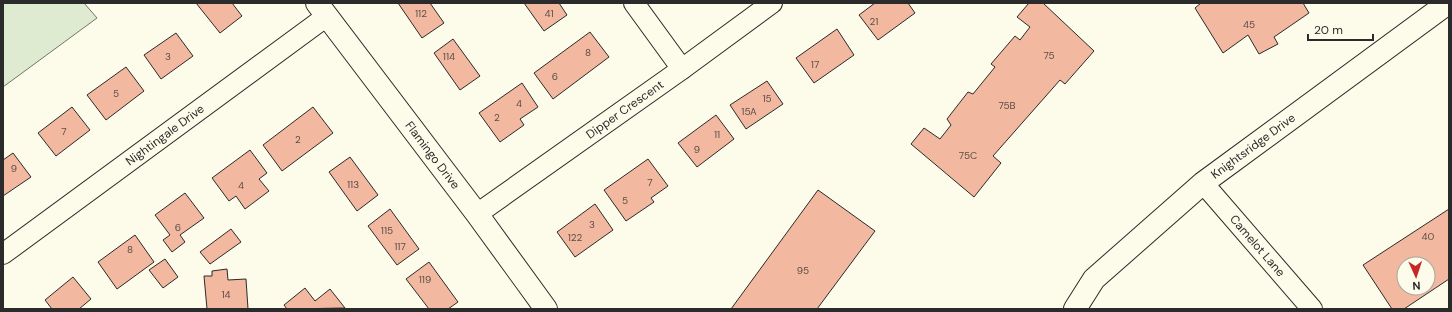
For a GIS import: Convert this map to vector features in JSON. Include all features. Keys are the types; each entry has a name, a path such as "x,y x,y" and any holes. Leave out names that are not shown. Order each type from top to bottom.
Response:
{"street":[{"path":"634,3 682,69"},
{"name":"Dipper Crescent","path":"477,214 682,69 772,3"},
{"name":"Knightsridge Drive","path":"1075,309 1094,279 1203,183 1448,3"},
{"name":"Flamingo Drive","path":"322,10 477,214 546,309"},
{"name":"Nightingale Drive","path":"3,254 322,10"},
{"name":"Camelot Lane","path":"1203,183 1312,309"}],"green space":[{"path":"3,3 84,3 97,18 3,87"}],"building":[{"path":"196,3 232,3 242,16 220,33"},
{"path":"398,3 430,3 444,23 422,38"},
{"path":"524,3 559,3 567,15 544,31"},
{"path":"875,3 908,3 915,13 878,40 859,15"},
{"path":"1029,3 1043,3 1094,51 1065,84 1060,80 993,156 1001,163 974,197 911,144 924,128 940,139 951,125 947,119 968,92 973,94 995,67 991,64 1015,36 1020,40 1030,27 1017,17"},
{"path":"1201,3 1303,3 1309,13 1274,37 1278,44 1259,54 1248,35 1223,53 1195,8"},
{"path":"837,29 854,55 814,83 796,58"},
{"path":"590,32 609,57 553,99 534,73"},
{"path":"176,33 193,56 161,79 144,55"},
{"path":"453,39 480,76 460,90 434,53"},
{"path":"126,67 144,91 106,120 87,95"},
{"path":"767,81 783,104 746,129 730,105"},
{"path":"522,83 538,107 520,119 524,125 500,142 479,113"},
{"path":"72,107 90,130 56,156 38,133"},
{"path":"313,107 333,133 282,171 263,145"},
{"path":"716,115 734,139 697,167 678,143"},
{"path":"250,150 267,173 259,179 269,191 245,209 236,196 229,201 212,178"},
{"path":"13,153 31,177 3,196 3,160"},
{"path":"350,157 378,195 357,211 329,172"},
{"path":"648,159 668,186 651,198 654,202 626,221 604,190"},
{"path":"818,190 875,231 817,309 731,309"},
{"path":"185,193 204,218 180,235 185,242 172,252 163,240 170,235 155,215"},
{"path":"595,204 613,230 575,257 557,232"},
{"path":"390,209 419,249 397,265 368,226"},
{"path":"1449,209 1449,279 1436,288 1436,256 1396,256 1396,296 1424,296 1404,309 1392,309 1363,265"},
{"path":"231,229 241,242 210,264 200,252"},
{"path":"135,235 154,262 117,289 98,262"},
{"path":"165,259 178,277 163,288 149,270"},
{"path":"429,262 458,302 448,309 429,309 406,279"},
{"path":"227,269 228,280 246,279 248,309 207,309 204,276 212,276 212,271"},
{"path":"73,277 91,299 79,309 52,309 45,300"},
{"path":"305,288 315,301 330,289 345,308 287,309 284,305"}]}
